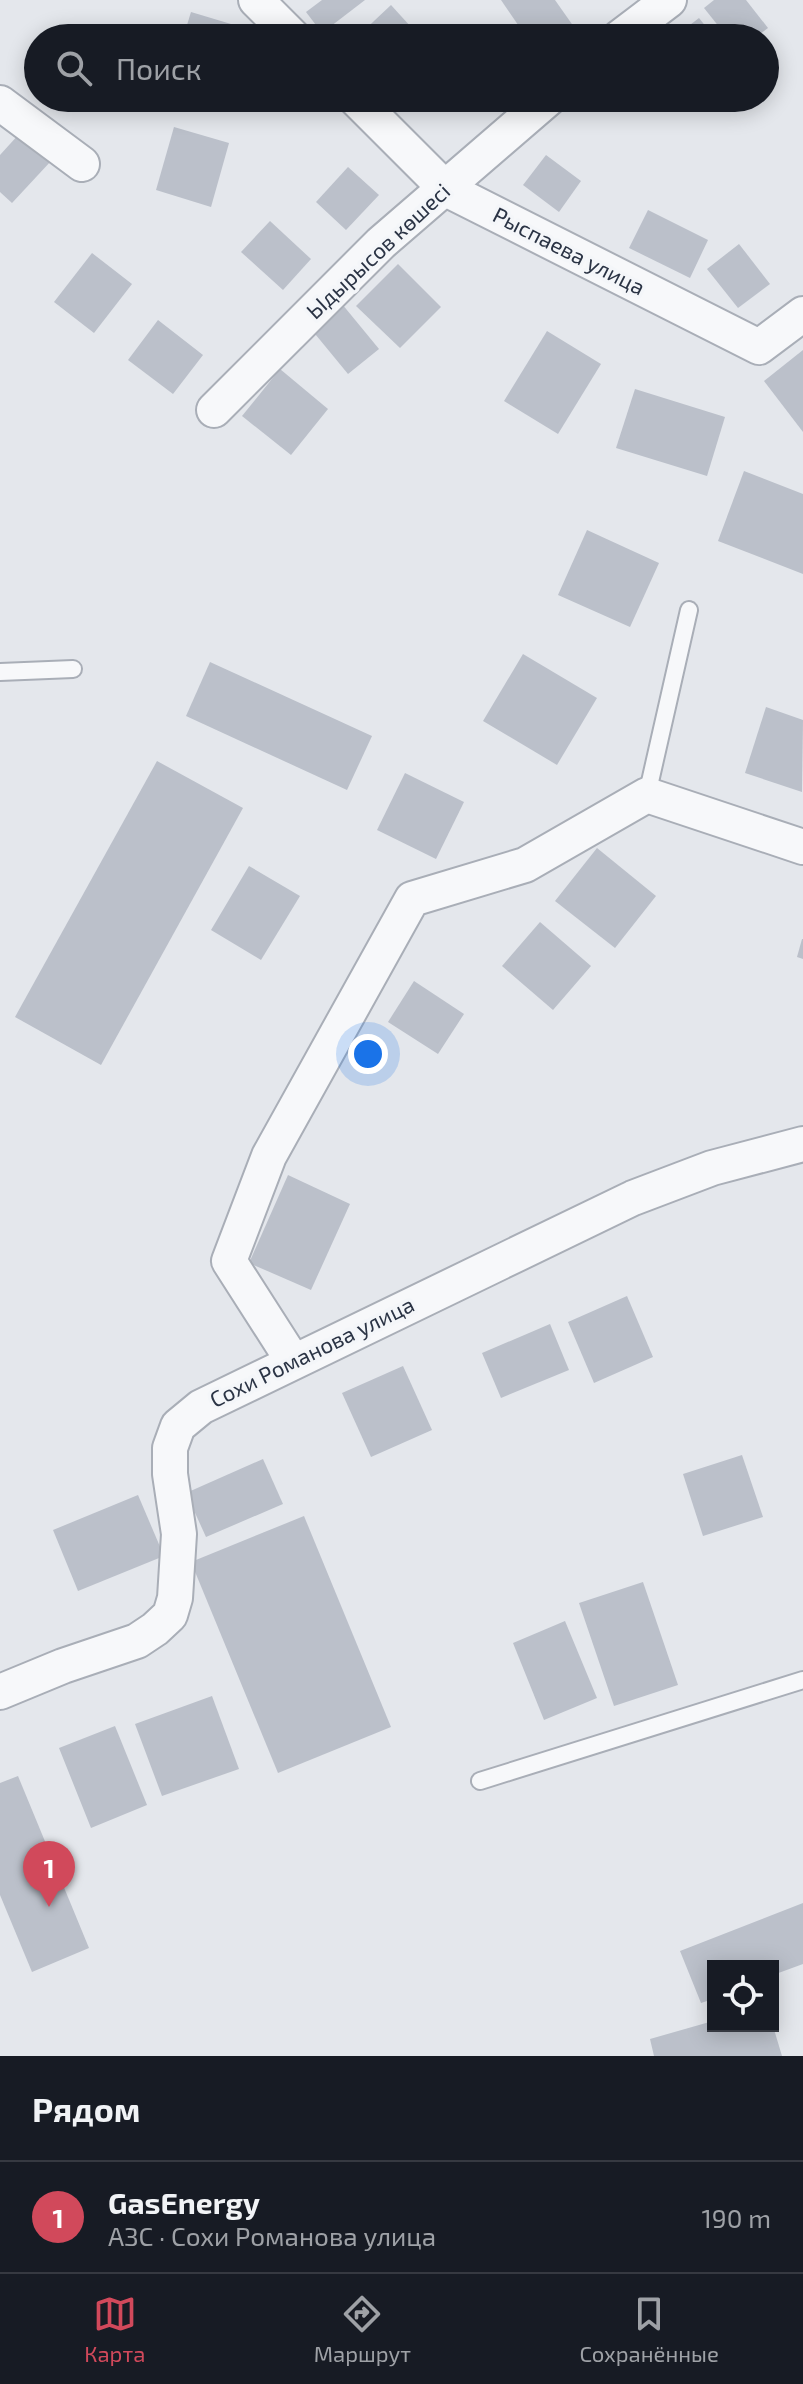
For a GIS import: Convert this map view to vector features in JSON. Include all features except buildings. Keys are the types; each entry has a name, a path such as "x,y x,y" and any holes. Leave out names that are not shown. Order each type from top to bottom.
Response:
{"street":[{"path":"256,0 280,24"},
{"path":"637,24 669,0"},
{"path":"0,103 82,164"},
{"name":"Рыспаева улица","path":"369,112 445,188 759,347 803,314"},
{"name":"Ыдырысов көшесі","path":"214,410 381,243 533,112"},
{"path":"293,1361 229,1261 269,1156 412,899 525,865 647,795 803,847"},
{"name":"Сохи Романова улица","path":"0,1692 137,1641 170,1615 175,1598 179,1534 170,1474 170,1448 178,1426 201,1407 633,1198 712,1168 803,1144"}],"lane":[{"path":"647,795 689,610"},
{"path":"0,672 73,669"},
{"path":"480,1781 803,1680"}],"place":[{"name":"GasEnergy","path":"49,1907"}]}
